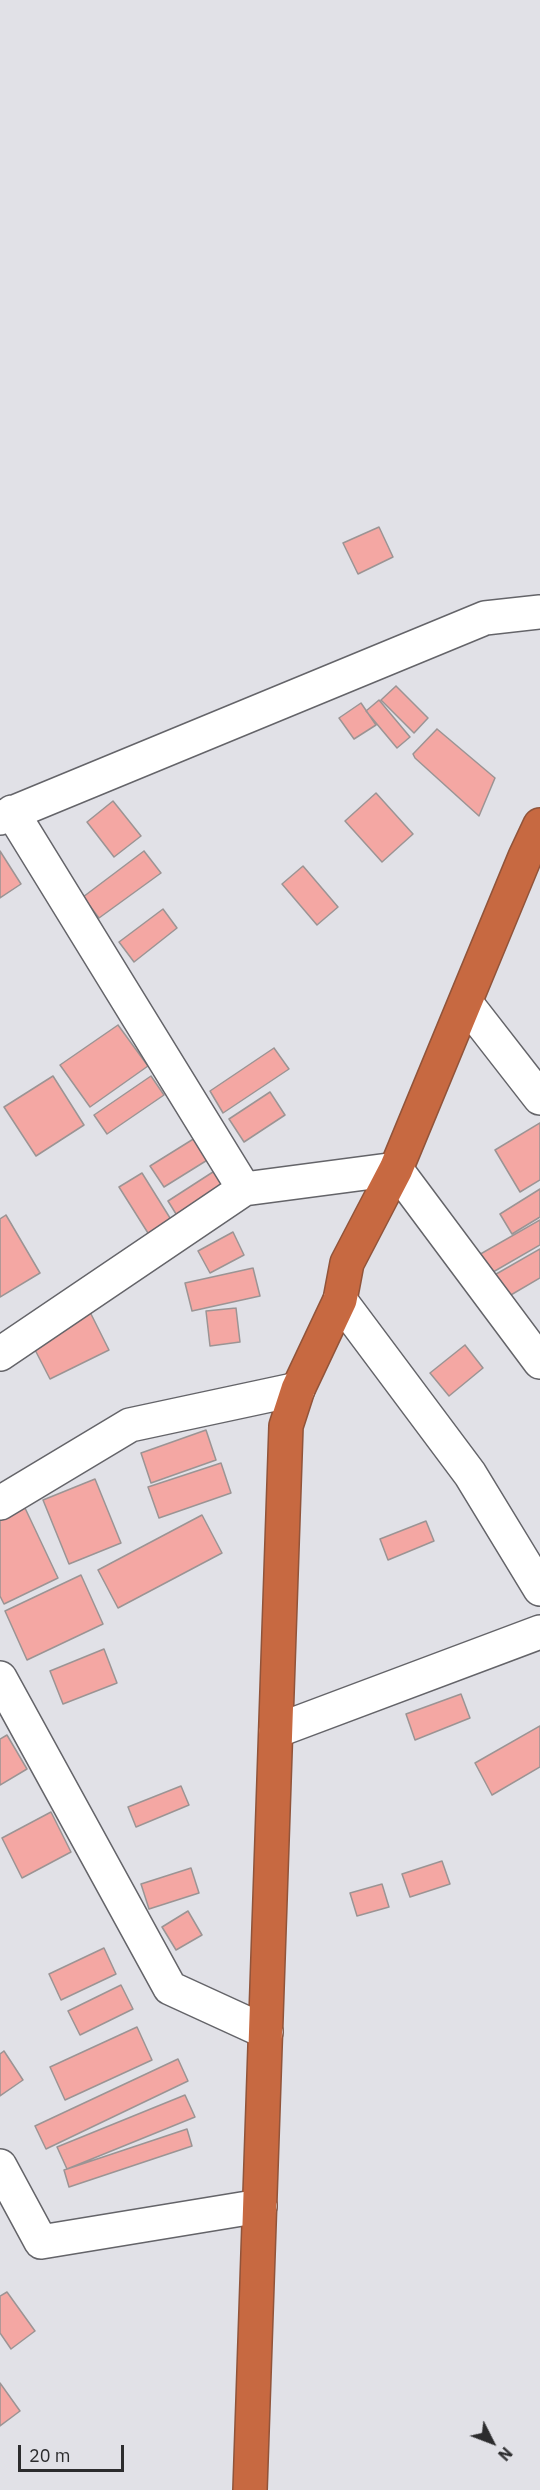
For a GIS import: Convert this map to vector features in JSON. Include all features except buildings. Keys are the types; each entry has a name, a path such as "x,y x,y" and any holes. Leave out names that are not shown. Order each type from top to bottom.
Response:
{"highway":[{"path":"250,2490 286,1426 298,1389 340,1300 347,1263 396,1169 540,825"}],"street":[{"path":"244,1190 6,815 485,618 540,612"},
{"path":"466,1003 540,1098"},
{"path":"0,1354 244,1190 396,1169 540,1362"},
{"path":"340,1300 470,1474 540,1589"},
{"path":"0,1503 130,1425 298,1389"},
{"path":"276,1731 540,1632"},
{"path":"0,1678 170,1988 266,2031"},
{"path":"0,2166 41,2242 260,2206"}]}
